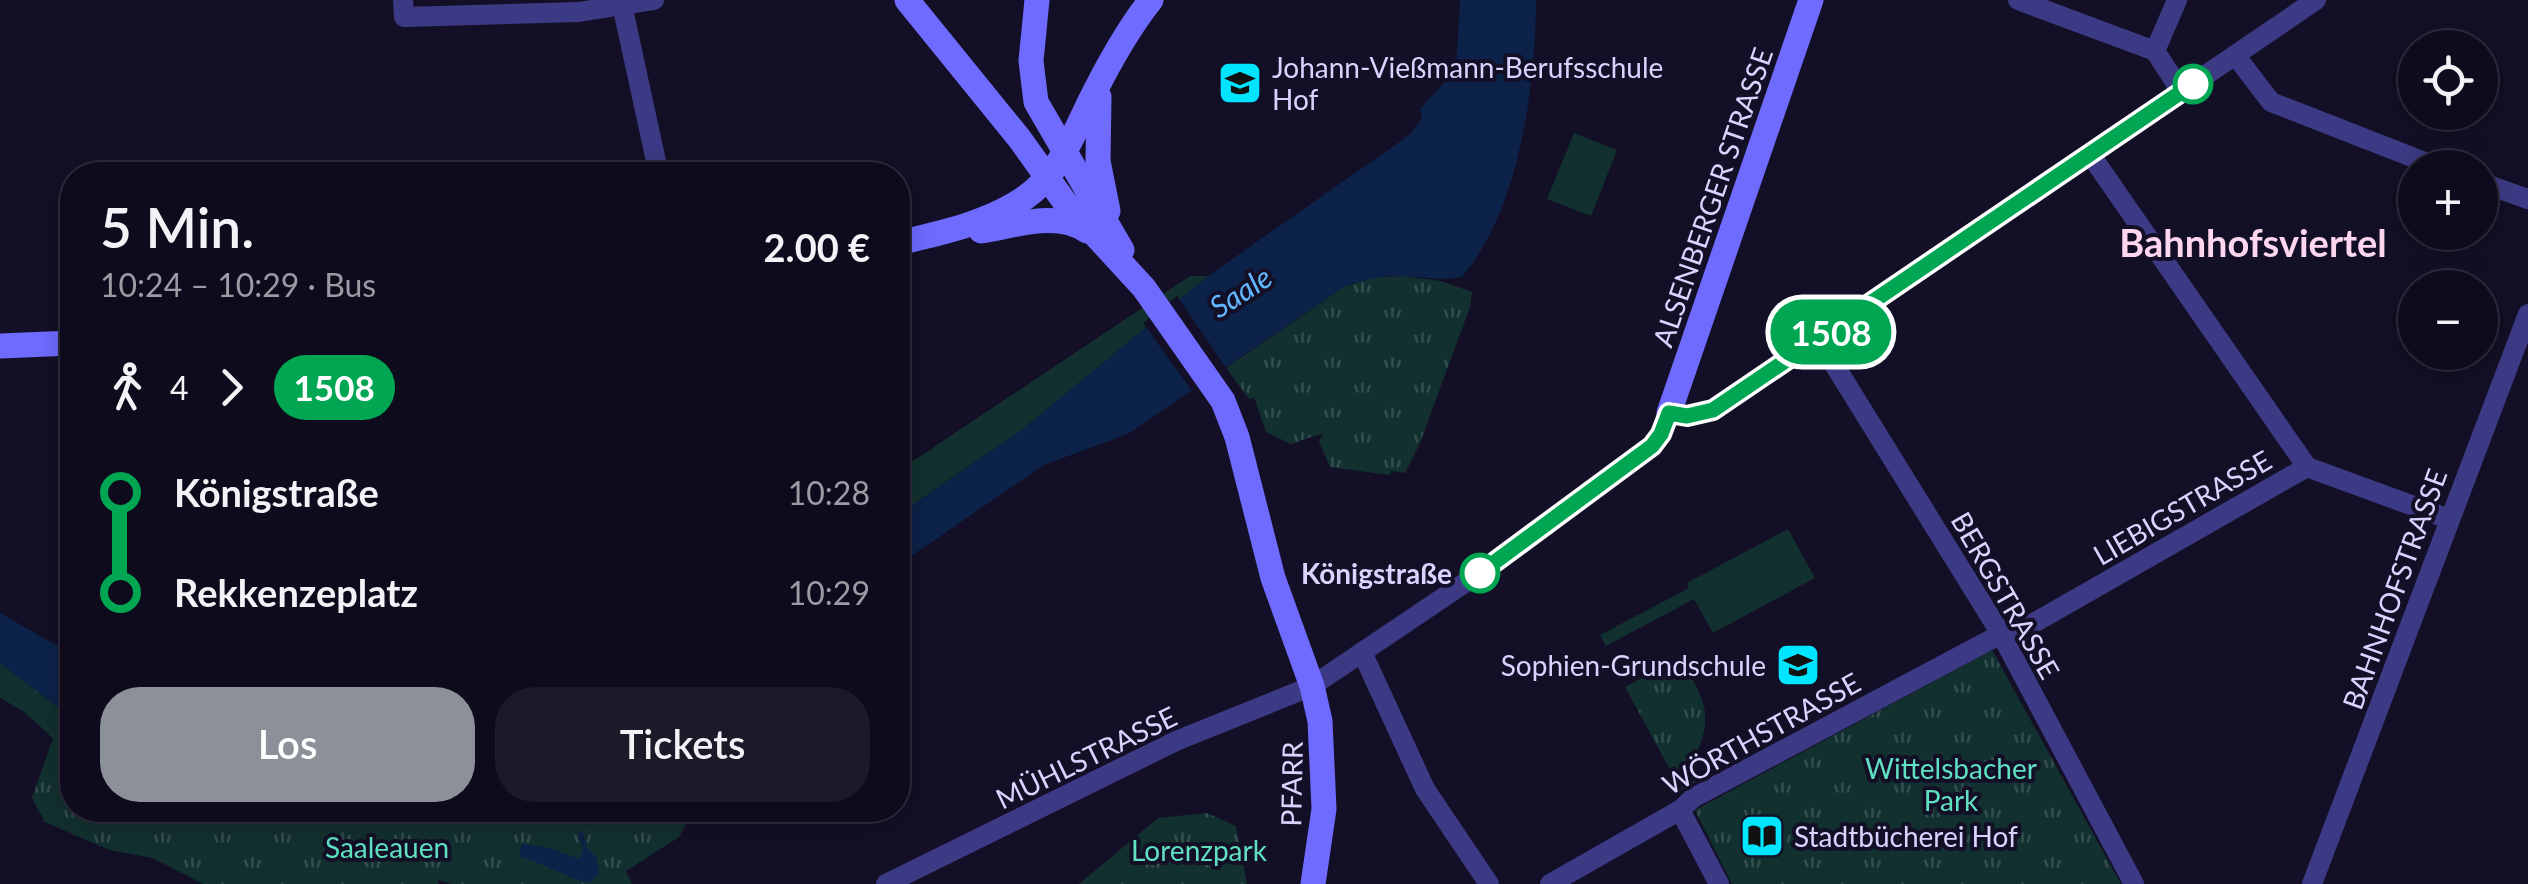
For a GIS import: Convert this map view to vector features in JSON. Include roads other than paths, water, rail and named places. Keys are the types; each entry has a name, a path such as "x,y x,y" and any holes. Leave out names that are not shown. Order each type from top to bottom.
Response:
{"main road":[{"path":"907,0 1093,235 1150,296"},
{"path":"1038,0 1030,60 1040,112 1150,296"},
{"path":"910,240 1000,212 1017,204 1048,178 1065,154 1111,60 1151,0"},
{"name":"ALSENBERGER STRASSE","path":"1669,413 1811,0"},
{"path":"1111,60 1098,100 1096,138 1100,181 1119,244"},
{"path":"910,242 1056,220 1077,224 1093,235"},
{"name":"PFARR","path":"1150,296 1214,387 1237,437 1274,578 1312,686 1320,720 1325,785 1313,884"},
{"path":"0,346 60,344"}],"street":[{"path":"404,8 654,0"},
{"path":"2018,0 2155,51 2181,91"},
{"path":"2155,51 2177,0"},
{"path":"1312,686 1481,572 1652,446 1669,413 1687,416 1713,410 2316,0"},
{"path":"622,4 657,162"},
{"path":"2234,55 2271,102 2398,152"},
{"path":"2090,154 2308,467"},
{"path":"2498,188 2528,199"},
{"name":"BAHNHOFSTRASSE","path":"2312,884 2528,314"},
{"name":"BERGSTRASSE","path":"1819,340 2003,637 2134,884"},
{"name":"LIEBIGSTRASSE","path":"2003,637 2308,467 2449,519"},
{"name":"WÖRTHSTRASSE","path":"1550,884 1680,810 1692,798 2003,637"},
{"path":"1362,652 1425,788 1489,884"},
{"name":"MÜHLSTRASSE","path":"886,884 1176,741 1312,686"},
{"path":"1680,810 1719,884"}],"water":[{"name":"Saale","path":"1460,0 1536,0 1528,108 1520,146 1498,218 1462,277 1388,276 1345,286 1128,434 1044,465 910,557 910,507 1023,429 1208,276 1408,136 1422,118 1420,109 1456,69"},
{"path":"0,613 60,647 60,709 0,663"},
{"path":"522,844 580,859 584,845 597,858 599,875 589,883 519,857"}],"waterway":[{"path":"581,834 584,845"}],"place":[{"name":"Johann-Vießmann-Berufsschule Hof","path":"1240,83"},
{"name":"Königstraße","path":"1480,573"},
{"name":"Sophien-Grundschule","path":"1798,665"},
{"name":"Stadtbücherei Hof","path":"1762,836"}],"district":[{"name":"Bahnhofsviertel","path":"2253,242"}],"park label":[{"name":"Wittelsbacher Park","path":"1951,784"},
{"name":"Saaleauen","path":"387,847"},
{"name":"Lorenzpark","path":"1199,850"}]}
